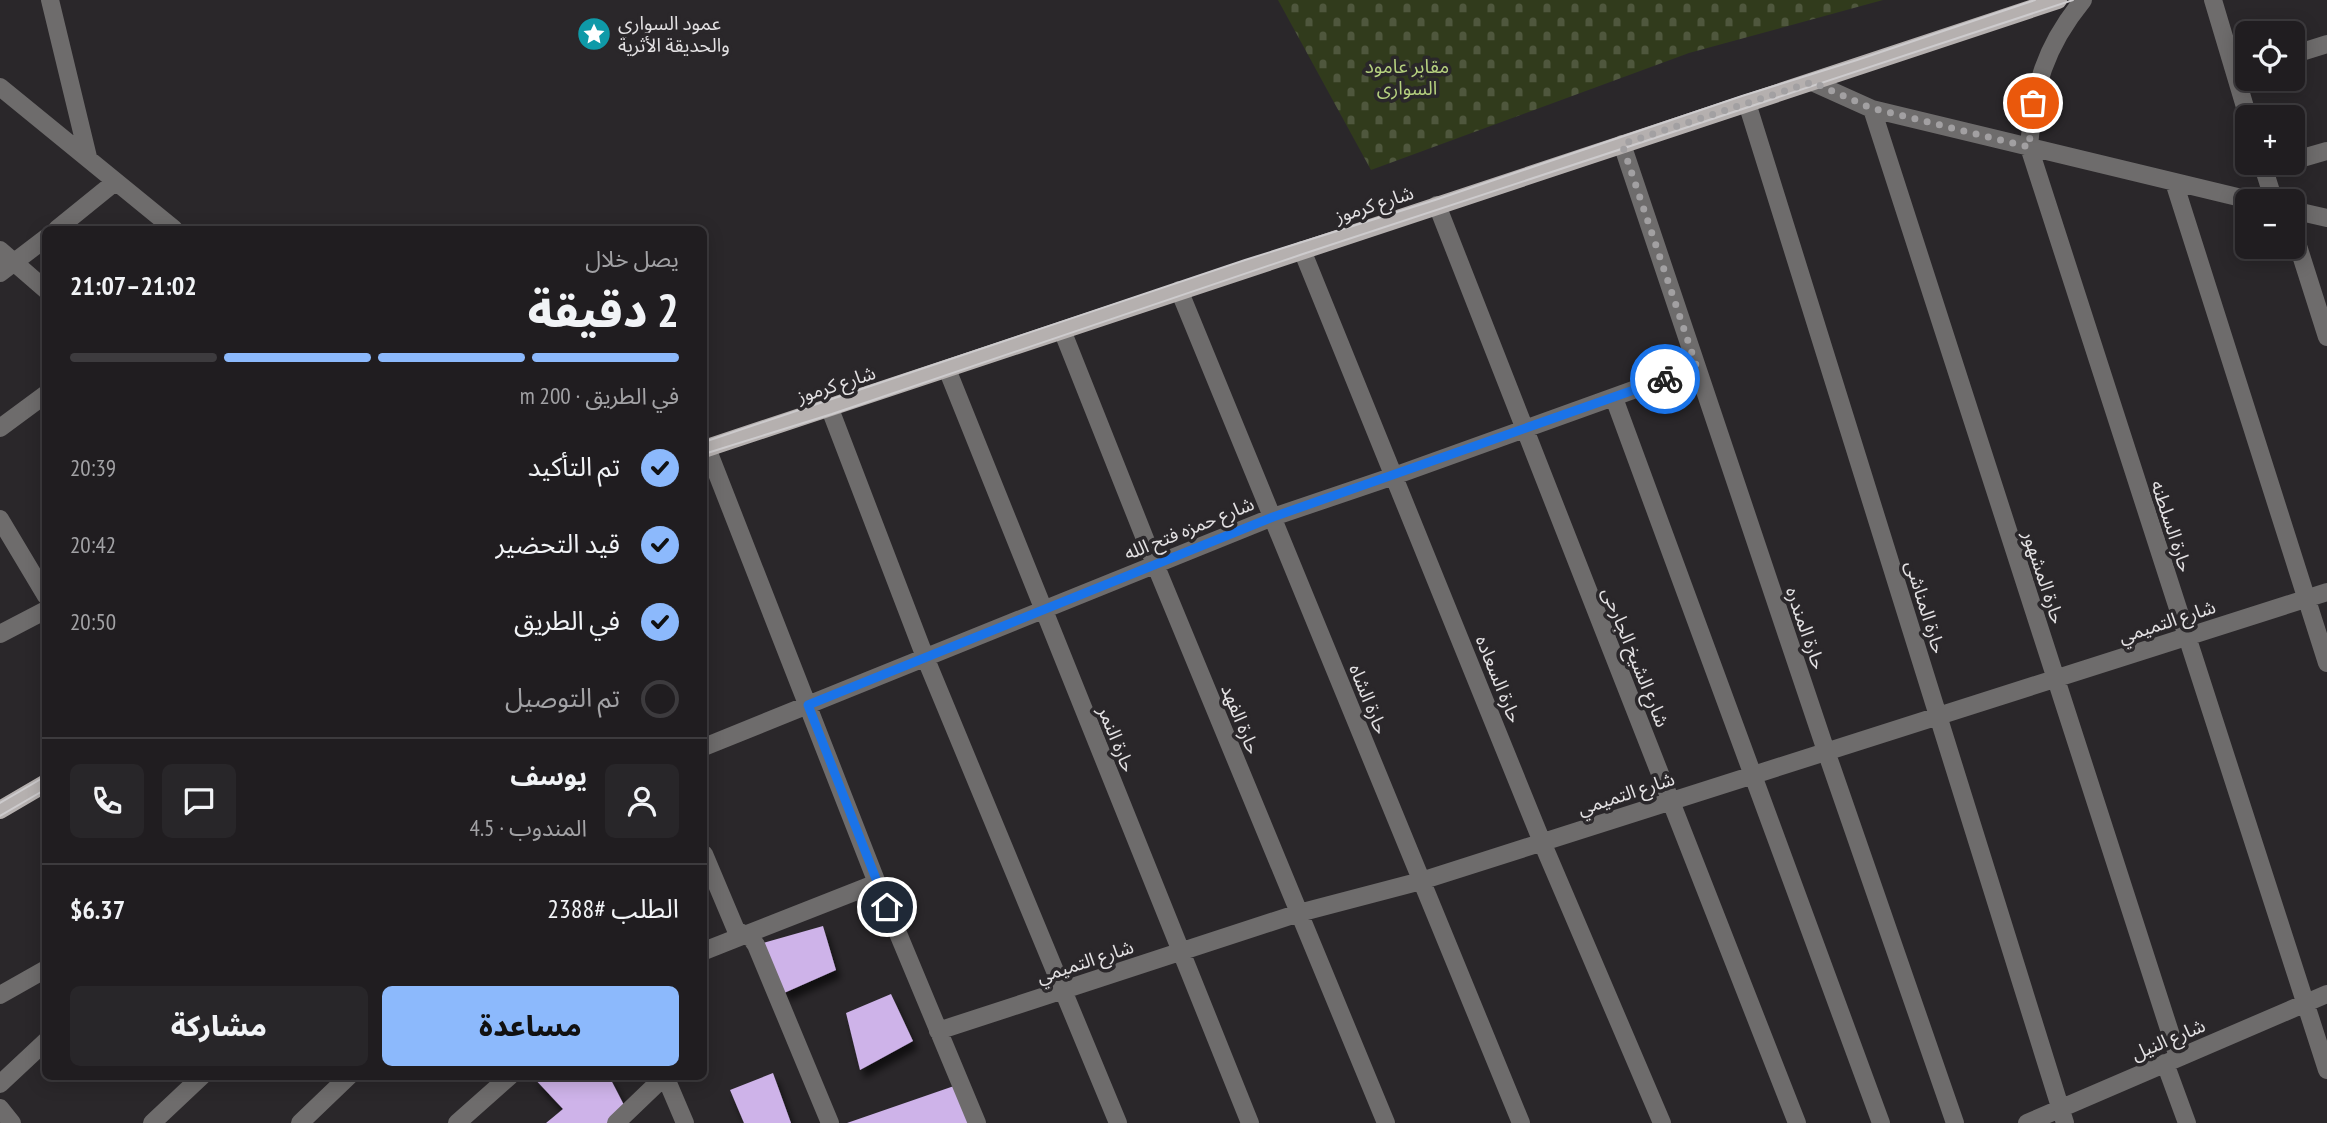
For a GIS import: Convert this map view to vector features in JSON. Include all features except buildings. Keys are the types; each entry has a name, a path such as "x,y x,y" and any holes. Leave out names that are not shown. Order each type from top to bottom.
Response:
{"main road":[{"name":"شارع كرموز","path":"707,448 2058,0"},
{"path":"0,810 42,785"}],"street":[{"path":"50,0 88,158"},
{"name":"حارة السلطنه","path":"2083,0 2065,22 2045,61 2033,103 2029,147 2327,1070"},
{"path":"2213,0 2235,55"},
{"path":"2305,51 2327,44"},
{"path":"1812,82 1871,108 2235,196"},
{"path":"0,87 170,226"},
{"name":"حارة المناشى","path":"1747,103 2063,1116"},
{"name":"حارة المشهور","path":"1871,108 2055,679 2172,1060 2187,1123"},
{"name":"حارة المندره","path":"1622,144 1826,751 1955,1123"},
{"path":"2305,157 2327,151"},
{"path":"61,226 115,182"},
{"path":"2174,182 2327,663"},
{"name":"شارع الشيخ الجارحى","path":"1437,205 1797,1123"},
{"path":"2305,213 2327,218"},
{"path":"7,269 42,241"},
{"path":"0,250 7,269 42,288"},
{"name":"حارة السعاده","path":"1302,250 1542,842 1661,1123"},
{"path":"2302,259 2327,337"},
{"name":"حارة الشاه","path":"1179,290 1521,1123"},
{"name":"حارة الفهد","path":"1062,330 1155,565 1386,1123"},
{"name":"شارع حمزه فتح الله","path":"707,746 1273,517 1697,368"},
{"name":"حارة النمر","path":"947,369 1251,1123"},
{"path":"0,428 42,397"},
{"path":"1614,398 1881,1123"},
{"path":"830,409 925,657 1118,1123"},
{"path":"707,454 877,883 977,1123"},
{"path":"0,519 42,589"},
{"name":"شارع التميمي","path":"938,1031 1299,913 1420,881 2327,592"},
{"path":"0,634 42,612"},
{"path":"707,861 733,926 751,938 756,945 830,1123"},
{"path":"707,950 877,883"},
{"path":"0,995 42,971"},
{"name":"شارع النيل","path":"2027,1123 2063,1116 2172,1060 2327,994"},
{"path":"0,1084 42,1045"},
{"path":"152,1123 198,1080"},
{"path":"300,1123 345,1080"},
{"path":"457,1123 505,1080"},
{"path":"616,1123 661,1080"},
{"path":"667,1080 685,1123"},
{"path":"0,1108 12,1123"}],"green space":[{"name":"مقابر عامود السوارى","path":"1278,0 1883,0 1689,53 1371,170"}],"tram line":[{"path":"707,441 1245,260 1435,200 2035,0"},
{"path":"707,453 832,414 1303,254 2073,0"},
{"path":"0,803 42,778"},
{"path":"0,816 42,791"}],"way so far":[{"path":"1665,379 1697,368 1622,144 1812,82 1871,108 2029,147 2033,103"}],"place":[{"name":"عمود السواري والحديقة الأثرية","path":"594,34"}],"route":[{"path":"887,907 808,705 1273,517 1665,379"}]}
